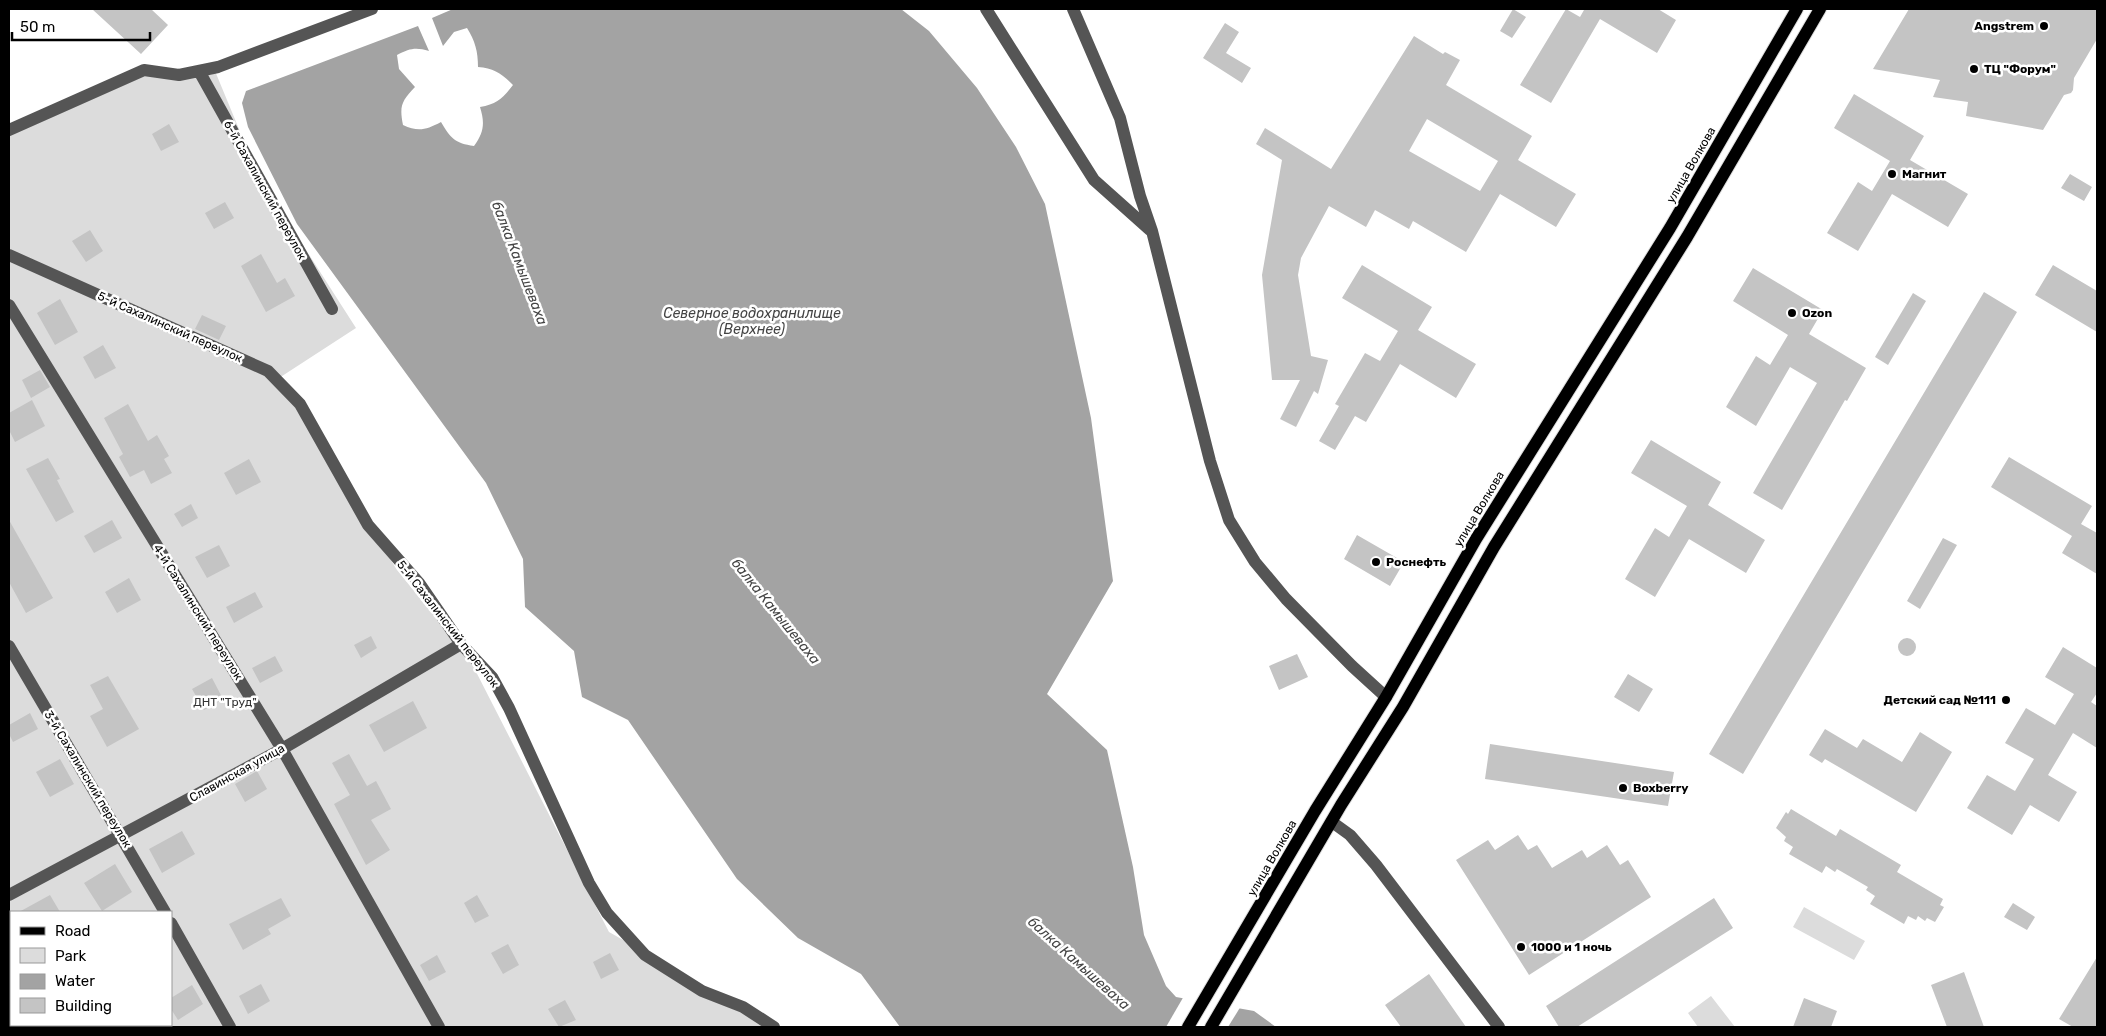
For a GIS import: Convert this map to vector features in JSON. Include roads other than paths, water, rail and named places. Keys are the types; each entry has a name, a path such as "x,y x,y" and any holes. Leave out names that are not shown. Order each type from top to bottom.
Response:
{"main road":[{"name":"улица Волкова","path":"1188,1027 1315,810 1386,697 1476,539 1670,228 1798,9"},
{"path":"1211,1027 1403,706 1494,547 1687,238 1820,9"}],"street":[{"path":"9,130 144,70 179,75 218,67 372,9"},
{"path":"986,9 1094,180 1152,231"},
{"path":"1073,9 1120,118 1140,196 1152,231 1210,460 1229,520 1255,562 1286,599 1352,666 1386,697"},
{"name":"6-й Сахалинский переулок","path":"198,71 332,309"},
{"name":"5-й Сахалинский переулок","path":"9,255 268,371 300,404 368,525 419,583 461,644 492,677 509,708 589,882 607,913 645,955 702,992 744,1007 774,1027"},
{"name":"4-й Сахалинский переулок","path":"9,305 282,749 439,1027"},
{"name":"Славинская улица","path":"9,895 282,749 461,644"},
{"name":"3-й Сахалинский переулок","path":"9,646 164,911"},
{"path":"1332,822 1350,835 1376,865 1499,1027"},
{"path":"172,925 230,1027"}],"water":[{"name":"Северное водохранилище (Верхнее)","path":"453,9 901,9 929,31 977,88 1016,147 1045,204 1091,418 1113,581 1047,694 1107,750 1133,867 1144,935 1166,986 1176,997 1254,1011 1276,1027 900,1027 861,974 798,938 737,879 628,720 582,697 574,651 525,607 523,559 486,483 297,224 248,127 242,103 246,91 418,26 429,51 413,49 397,55 399,69 415,87 403,104 401,113 403,125 413,129 422,129 441,122 448,133 458,142 474,146 483,127 480,107 499,100 513,85 497,72 478,67 476,46 467,28 454,32 443,46 432,18"}],"place":[{"name":"Angstrem","path":"2044,26"},
{"name":"ТЦ \"Форум\"","path":"1974,69"},
{"name":"Магнит","path":"1892,174"},
{"name":"Ozon","path":"1792,313"},
{"name":"Роснефть","path":"1376,562"},
{"name":"Детский сад №111","path":"2006,700"},
{"name":"Boxberry","path":"1623,788"},
{"name":"1000 и 1 ночь","path":"1521,947"}],"water label":[{"name":"балка Камышеваха","path":"520,263"},
{"name":"балка Камышеваха","path":"776,611"},
{"name":"балка Камышеваха","path":"1079,963"}],"park label":[{"name":"ДНТ \"Труд\"","path":"225,702"}]}
